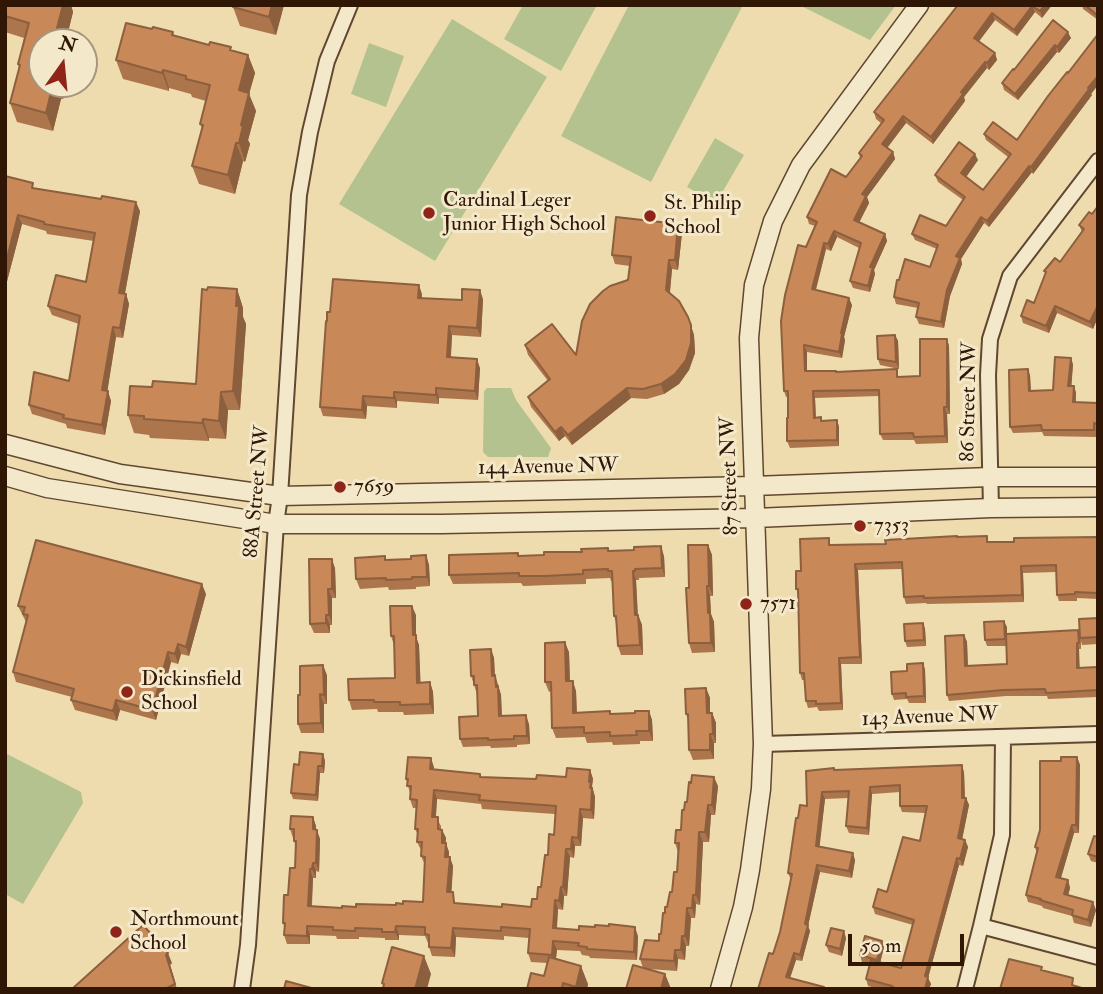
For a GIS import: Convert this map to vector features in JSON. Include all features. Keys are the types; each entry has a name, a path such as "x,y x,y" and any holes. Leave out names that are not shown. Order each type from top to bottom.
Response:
{"street":[{"name":"88A Street NW","path":"242,989 248,946 299,195 310,132 327,61 350,5"},
{"name":"87 Street NW","path":"720,989 743,907 761,789 763,744 749,338 754,285 773,221 801,165 919,5"},
{"name":"86 Street NW","path":"991,508 988,375 990,339 1010,276 1098,161"},
{"name":"144 Avenue NW","path":"5,444 120,474 280,496 754,486 990,477 1098,477"},
{"path":"5,476 47,488 276,524 456,524 755,518 991,508 1098,507"},
{"name":"143 Avenue NW","path":"763,744 1098,734"},
{"path":"965,989 1002,835 1003,737"},
{"path":"981,926 1098,957"}],"green space":[{"path":"523,5 597,5 561,71 504,39"},
{"path":"629,5 743,5 651,182 561,136"},
{"path":"799,5 896,5 870,40"},
{"path":"452,19 547,77 435,261 339,204"},
{"path":"369,43 404,56 386,107 351,94"},
{"path":"715,138 744,155 716,203 687,187"},
{"path":"487,388 511,388 516,400 551,448 548,457 488,457 483,452 484,391"},
{"path":"5,753 81,792 83,803 23,904 5,894"}],"building":[{"path":"5,5 63,5 57,28 28,28 28,98 50,98 46,113 10,103 29,23 5,16"},
{"path":"272,5 269,17 233,7"},
{"path":"958,5 1045,5 1040,11 1032,6 1014,30 992,13 974,38 995,53 961,92 963,94 931,137 903,116 882,144 893,152 862,194 866,196 854,220 885,234 870,267 873,267 868,286 850,281 861,243 834,231 828,244 824,243 812,289 849,298 839,352 804,345 805,371 897,369 897,377 920,376 920,339 947,339 945,436 880,434 879,390 813,391 814,418 821,417 821,421 837,420 837,440 787,441 788,391 784,391 781,321 798,245 806,247 817,222 807,217 831,169 846,177 862,156 859,153 884,120 874,112"},
{"path":"1085,5 1098,5 1098,16"},
{"path":"1053,20 1068,32 1015,94 1002,83"},
{"path":"126,23 173,32 172,35 209,45 210,42 231,47 230,50 248,55 239,90 249,93 239,143 236,143 228,175 192,166 210,85 186,79 186,76 163,70 162,73 116,60"},
{"path":"1098,34 1098,76 1031,167 1029,166 987,221 981,217 956,256 960,258 947,290 941,322 916,317 919,303 894,297 897,280 905,259 930,267 938,245 912,234 920,215 946,226 965,197 935,175 959,142 975,154 961,173 983,190 1011,154 984,134 993,122 1017,140"},
{"path":"5,176 33,183 32,188 136,202 119,293 126,294 120,328 113,327 102,390 108,391 102,425 63,418 64,415 29,405 34,372 69,381 80,316 48,306 56,275 86,282 95,233 44,224 18,215 5,266"},
{"path":"1098,206 1098,305 1090,322 1055,306 1046,326 1021,316 1027,300 1034,303 1046,272 1044,271 1055,258 1060,262 1084,229 1079,225 1089,212 1092,214"},
{"path":"616,217 678,224 675,260 669,260 666,290 679,301 688,317 691,343 686,360 675,374 661,384 643,389 627,388 568,435 561,427 555,432 528,397 550,379 525,345 552,324 576,355 582,321 590,304 610,286 628,280 631,257 612,255"},
{"path":"333,279 419,285 418,298 462,300 462,289 480,290 477,328 449,326 447,357 477,359 475,391 436,388 436,395 394,392 394,398 363,396 362,410 320,407 326,321 327,312 330,312"},
{"path":"208,287 237,289 236,306 239,306 233,391 221,392 219,421 203,419 202,423 144,419 144,416 128,415 130,386 152,387 153,381 196,384 202,289 207,290"},
{"path":"895,335 896,362 878,359 877,336"},
{"path":"1055,357 1071,358 1068,386 1074,386 1073,402 1098,403 1098,424 1094,423 1094,430 1042,430 1041,425 1010,427 1009,370 1028,369 1029,391 1053,390"},
{"path":"987,536 987,542 1014,542 1014,538 1098,537 1097,593 1057,595 1056,565 1021,566 1022,595 904,597 902,562 855,564 860,657 839,658 841,703 816,704 816,701 806,701 804,673 800,673 796,589 796,571 801,571 800,539 829,538 829,545 886,544 885,540"},
{"path":"36,540 202,584 186,647 178,644 175,654 168,652 152,710 116,700 113,711 71,700 74,689 13,672 28,615 23,614 25,607 18,606"},
{"path":"688,545 708,545 707,586 711,643 689,643 686,588 689,588"},
{"path":"661,546 662,568 633,571 635,615 638,615 640,645 618,646 612,571 608,569 583,570 583,574 545,576 519,576 519,573 449,575 449,555 544,555 544,552 582,552 581,549 608,548 608,551"},
{"path":"426,555 427,577 356,579 355,558 385,556 385,560 411,559 411,556"},
{"path":"309,559 332,559 332,589 328,589 329,615 326,615 326,623 310,624"},
{"path":"390,606 412,606 413,635 416,635 417,683 430,682 430,704 400,705 400,702 349,700 348,679 395,678"},
{"path":"1098,618 1098,637 1080,638 1079,619"},
{"path":"1004,621 1005,639 985,640 984,622"},
{"path":"923,623 924,640 905,641 904,624"},
{"path":"1078,630 1077,668 1098,667 1098,690 1046,693 1045,689 1003,690 947,695 945,636 964,635 965,666 1007,664 1006,634"},
{"path":"565,642 566,681 573,681 573,713 649,711 649,731 636,731 637,735 610,736 610,732 584,733 584,727 552,728 551,682 545,682 545,643"},
{"path":"491,649 492,676 495,675 496,687 498,686 499,716 526,715 527,736 514,736 514,739 460,739 459,717 478,716 477,685 474,685 474,676 471,676 470,650"},
{"path":"923,663 924,696 906,697 906,693 892,694 891,672 907,671 907,664"},
{"path":"323,665 321,723 298,724 300,666"},
{"path":"706,688 707,713 712,713 713,734 710,734 710,750 689,750 685,689"},
{"path":"300,752 323,754 322,766 318,766 316,795 291,793 294,764 299,765"},
{"path":"408,757 431,758 430,769 480,774 480,777 536,779 537,775 566,777 567,768 590,770 591,810 580,809 578,838 572,837 571,849 566,849 563,887 559,901 555,900 553,928 579,930 579,926 609,924 635,927 634,952 587,949 578,946 579,943 553,941 552,955 528,953 530,929 501,927 501,931 453,928 451,948 429,947 429,935 425,934 425,927 396,926 395,932 382,932 382,929 355,928 355,931 307,926 307,936 284,935 284,895 288,895 290,868 295,868 296,841 294,829 290,829 291,816 313,817 313,829 317,830 316,863 313,863 310,869 308,906 342,908 356,907 356,904 396,905 403,904 403,901 423,902 425,857 421,856 422,842 417,842 418,829 415,829 417,800 410,799 411,786 407,786","holes":["434,790 480,795 479,800 556,806 554,835 549,834 548,855 545,855 541,887 538,887 537,899 532,899 531,907 454,903 453,892 447,892 450,857 445,857 446,843 442,843 438,817 432,817"]},
{"path":"1061,757 1077,757 1076,825 1072,825 1056,877 1068,880 1064,894 1093,902 1088,920 1072,915 1073,910 1026,895 1040,830 1040,761 1061,761"},
{"path":"962,765 962,798 966,798 958,838 965,840 960,859 957,858 925,976 928,977 925,989 896,989 866,979 871,960 901,968 914,920 873,907 878,889 887,892 903,837 920,841 927,806 900,806 900,785 870,787 867,828 846,826 849,791 822,792 816,846 853,853 849,871 817,865 805,924 808,925 800,955 794,953 786,977 824,989 758,989 769,953 773,954 780,932 792,874 788,873 796,818 800,805 807,806 806,771"},
{"path":"692,775 714,777 712,805 708,805 705,832 699,832 696,895 693,895 692,908 687,908 685,936 682,936 681,950 675,950 674,961 640,959 645,940 659,941 661,934 663,913 672,892 674,872 677,872 679,843 675,843 676,830 681,830 682,810 687,802"},
{"path":"1094,836 1098,837 1098,857 1088,854"},
{"path":"143,925 168,953 166,955 175,984 165,989 72,989"},
{"path":"831,928 844,931 840,949 826,945"},
{"path":"865,936 882,941 877,960 860,955"},
{"path":"392,947 424,956 415,989 383,988"},
{"path":"549,957 581,966 576,987 563,983 562,989 527,989 531,973 544,976"},
{"path":"1009,959 1073,978 1072,985 1085,989 1000,989"},
{"path":"633,965 665,974 661,989 626,989"},
{"path":"286,981 315,989 284,989"}],"place":[{"name":"Cardinal Leger Junior High School","path":"429,213"},
{"name":"St. Philip School","path":"650,216"},
{"name":"7659","path":"340,487"},
{"name":"7353","path":"860,526"},
{"name":"7571","path":"746,604"},
{"name":"Dickinsfield School","path":"127,692"},
{"name":"Northmount School","path":"116,932"}]}
